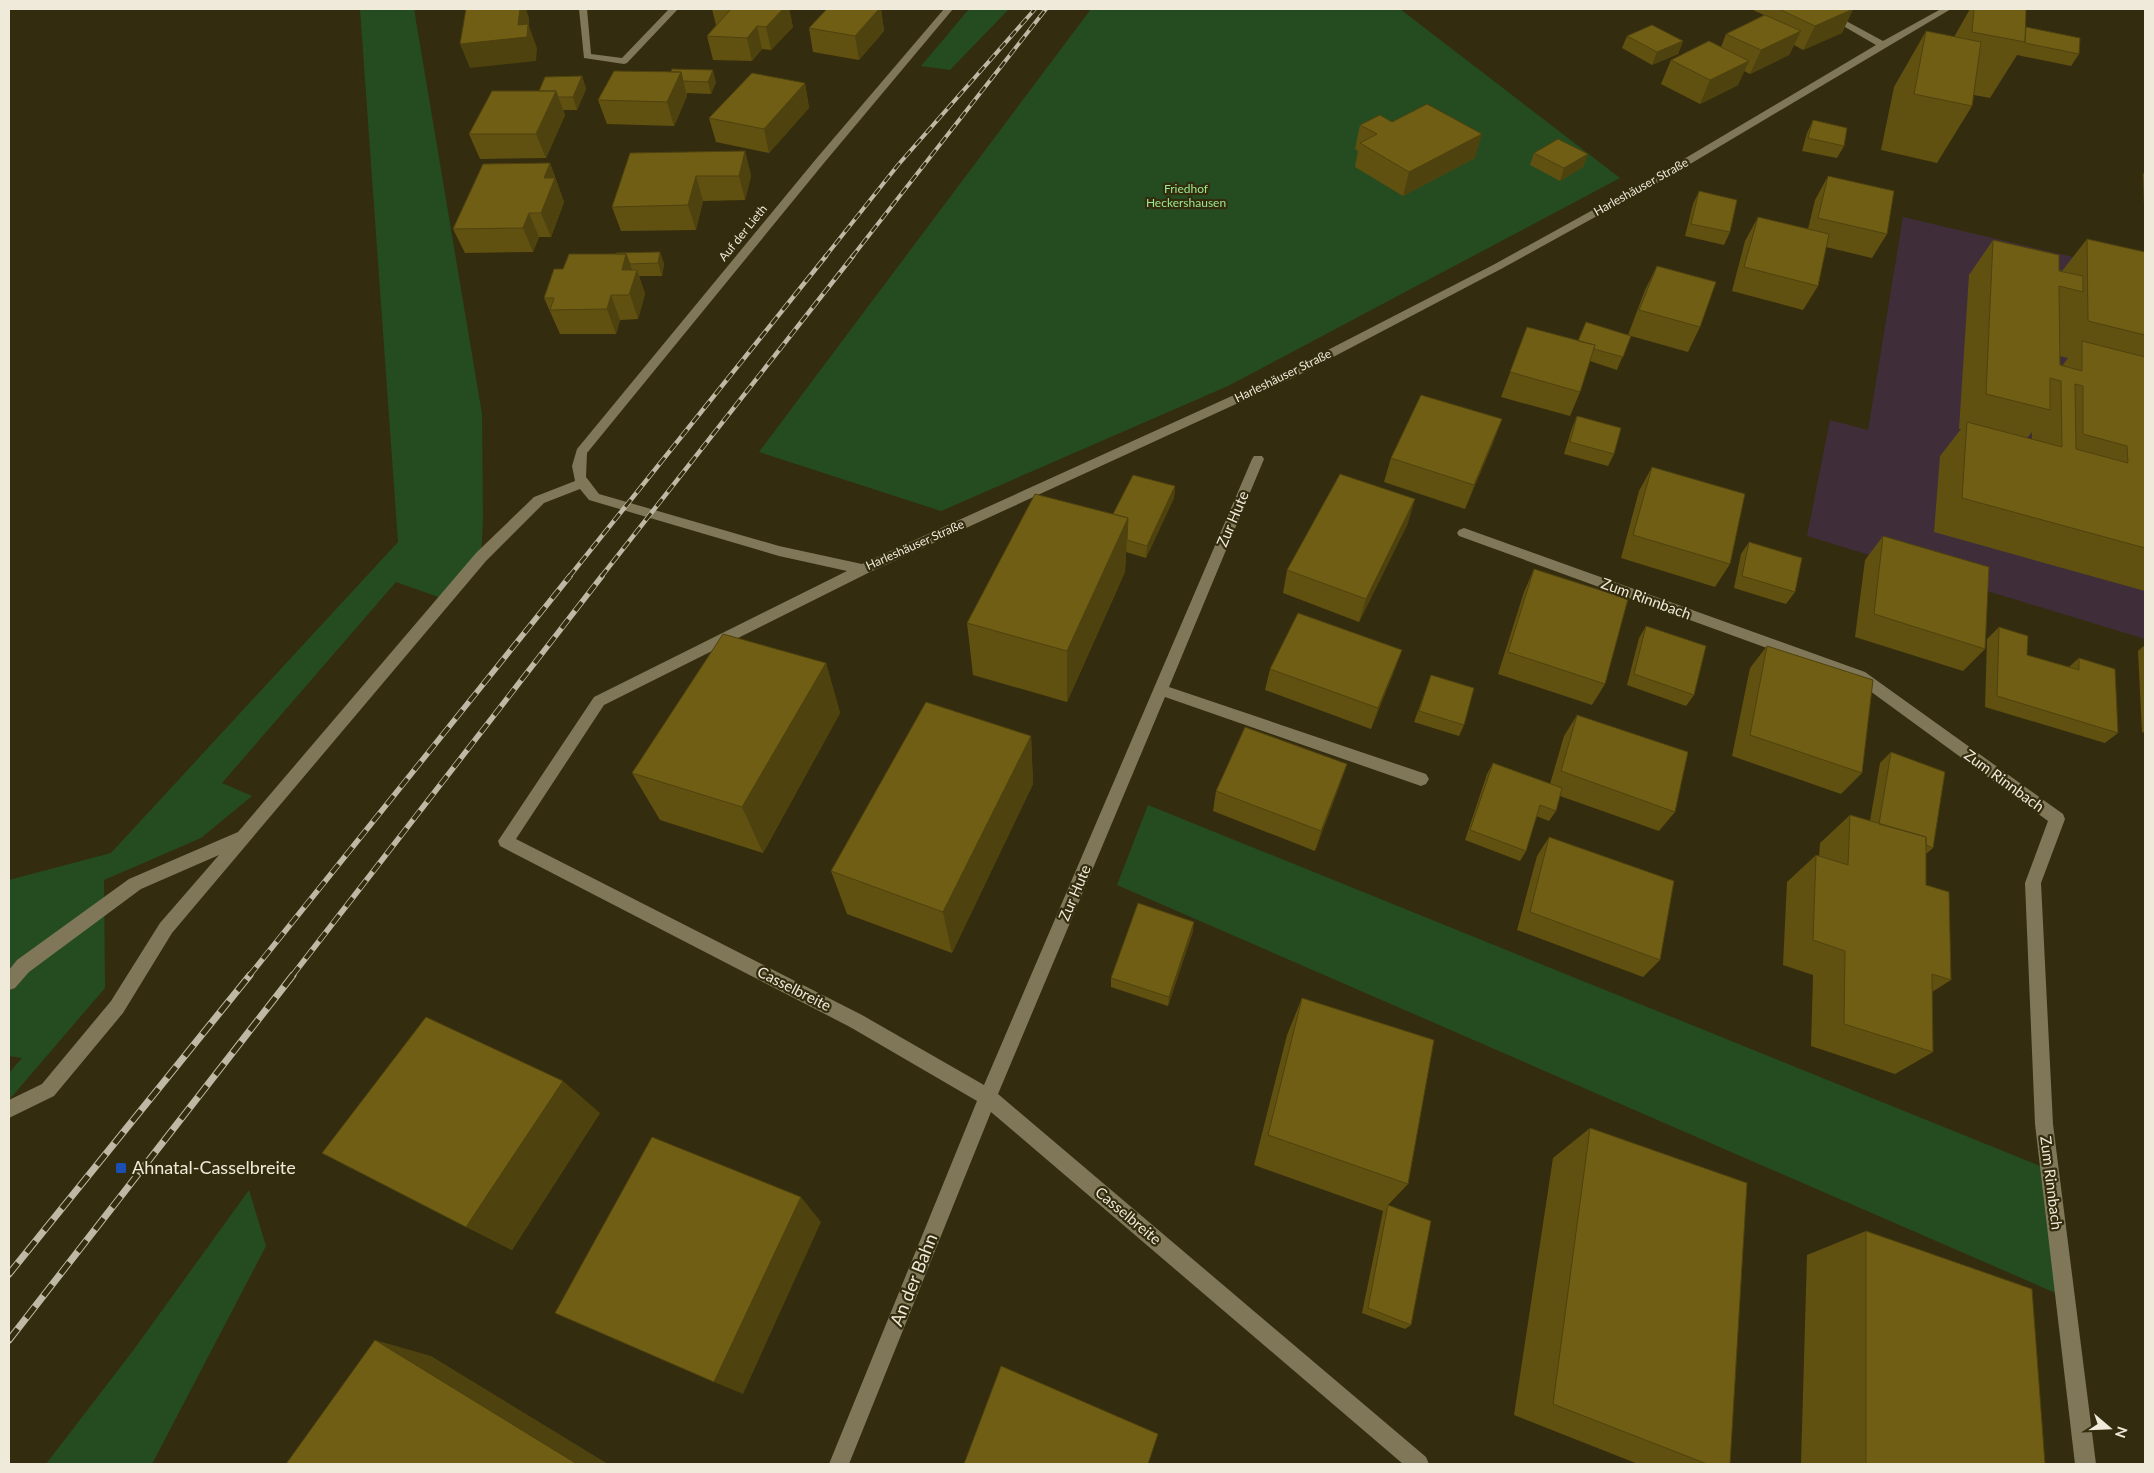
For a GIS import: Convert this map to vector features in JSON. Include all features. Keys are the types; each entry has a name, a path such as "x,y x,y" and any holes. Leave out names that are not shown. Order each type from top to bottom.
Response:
{"street":[{"path":"583,9 587,56 624,61 674,9"},
{"name":"Auf der Lieth","path":"581,484 577,470 581,452 820,161 949,9"},
{"path":"1818,9 1883,45"},
{"name":"Harleshäuser Straße","path":"581,484 594,496 650,514 779,551 863,569 1300,369 1497,267 1671,171 1947,9"},
{"name":"Zur Hute","path":"988,1097 1162,690 1258,459"},
{"path":"9,1109 48,1090 118,1007 166,928 481,557 539,500 581,484"},
{"name":"Zum Rinnbach","path":"1464,533 1860,676 2057,819 2033,883 2043,1115 2086,1464"},
{"name":"Casselbreite","path":"863,569 599,701 506,841 856,1021 988,1097 1419,1464"},
{"path":"1162,690 1421,779"},
{"path":"9,982 22,966 135,884 244,837"},
{"name":"An der Bahn","path":"839,1464 988,1097"}],"shaded area":[{"path":"1903,217 2145,274 2145,639 1807,536 1830,420 1868,430"}],"green space":[{"path":"360,9 414,9 482,414 483,520 481,557 444,599 396,582 222,783 252,796 201,838 104,880 105,988 9,1100 9,1073 22,1058 9,1056 9,880 111,853 398,542"},
{"path":"969,9 1009,9 950,70 921,66"},
{"name":"Friedhof Heckershausen","path":"1091,9 1400,9 1620,178 1228,386 941,511 759,452"},
{"path":"1148,805 2050,1170 2065,1297 1117,885"},
{"path":"249,1190 266,1246 152,1464 46,1464 132,1352"}],"building":[{"path":"466,9 520,9 518,25 528,24 527,37 460,44"},
{"path":"731,9 783,9 766,27 757,26 747,38 707,36"},
{"path":"827,9 879,9 855,36 809,28"},
{"path":"1779,9 1853,9 1815,26"},
{"path":"1974,9 2026,10 2025,42 1972,32"},
{"path":"1765,15 1801,31 1761,50 1726,34"},
{"path":"1652,25 1683,41 1657,52 1627,36"},
{"path":"2026,27 2080,38 2079,54 2025,43"},
{"path":"1926,31 1981,42 1972,106 1914,94"},
{"path":"1709,41 1749,61 1710,80 1671,60"},
{"path":"672,69 713,70 708,82 683,81 681,72 671,72"},
{"path":"614,71 681,72 667,102 598,100"},
{"path":"752,73 805,83 764,129 709,118"},
{"path":"582,76 573,97 558,97 556,91 539,91 545,77"},
{"path":"492,91 556,91 536,134 469,134"},
{"path":"1427,104 1482,134 1409,172 1360,143 1377,134 1360,125 1380,115 1392,122"},
{"path":"1813,120 1847,128 1844,146 1808,138"},
{"path":"1558,139 1588,154 1564,168 1534,153"},
{"path":"745,151 739,176 696,176 688,205 612,207 630,153"},
{"path":"550,163 544,178 555,178 541,213 529,213 523,228 453,229 483,164"},
{"path":"1828,176 1894,191 1887,234 1818,218"},
{"path":"1699,191 1737,200 1730,232 1691,224"},
{"path":"1758,217 1829,234 1818,286 1744,267"},
{"path":"2087,239 2145,252 2145,335 2088,321"},
{"path":"1993,240 2059,255 2059,271 2083,276 2083,292 2059,286 2060,365 2082,371 2082,341 2145,357 2145,548 1962,498 1967,422 2062,447 2061,381 2050,378 2050,410 1986,394","holes":["2075,384 2083,386 2083,434 2127,446 2128,463 2076,449"]},
{"path":"660,252 658,263 630,264 626,254 616,254 616,253"},
{"path":"569,254 626,254 622,270 637,270 629,295 611,295 607,309 550,310 554,298 544,298 554,269 563,269"},
{"path":"1657,266 1716,282 1700,327 1639,310"},
{"path":"1586,322 1631,336 1623,357 1594,349 1595,345 1578,341"},
{"path":"1527,327 1595,345 1580,392 1510,372"},
{"path":"1421,395 1502,419 1474,485 1391,458"},
{"path":"1577,416 1621,428 1614,454 1570,442"},
{"path":"1652,467 1745,494 1730,564 1633,535"},
{"path":"1340,474 1415,499 1366,599 1287,570"},
{"path":"1133,475 1175,486 1147,546 1127,540 1128,518 1113,514"},
{"path":"1035,494 1128,518 1067,651 967,623"},
{"path":"1883,536 1989,567 1985,649 1874,614"},
{"path":"1749,542 1802,558 1795,592 1742,576"},
{"path":"1534,569 1628,599 1605,684 1508,652"},
{"path":"1298,613 1402,650 1378,708 1270,669"},
{"path":"1646,626 1706,646 1694,695 1634,674"},
{"path":"1999,627 2028,636 2027,655 2079,670 2079,658 2115,669 2118,733 1997,696"},
{"path":"723,634 826,663 742,807 632,773"},
{"path":"1767,646 1873,680 1862,773 1750,735"},
{"path":"1431,675 1474,688 1464,725 1419,711"},
{"path":"926,702 1031,736 943,912 831,871"},
{"path":"1577,715 1688,752 1675,812 1561,771"},
{"path":"1245,727 1347,764 1321,831 1216,791"},
{"path":"1891,752 1945,772 1933,848 1926,845 1926,837 1879,824"},
{"path":"1493,763 1562,788 1556,811 1540,805 1526,851 1470,830"},
{"path":"1850,815 1926,837 1926,885 1949,892 1951,980 1932,974 1933,1052 1844,1024 1845,951 1813,940 1816,855 1848,865"},
{"path":"1549,837 1674,881 1660,960 1530,912"},
{"path":"1138,903 1194,922 1169,997 1111,978"},
{"path":"1302,998 1434,1040 1408,1184 1268,1135"},
{"path":"426,1017 563,1081 466,1227 322,1153"},
{"path":"1590,1128 1747,1183 1730,1464 1707,1464 1553,1404"},
{"path":"652,1137 801,1197 714,1382 555,1313"},
{"path":"1388,1205 1431,1221 1411,1325 1368,1308"},
{"path":"1866,1231 2032,1289 2045,1464 1866,1464"},
{"path":"375,1340 577,1464 286,1464"},
{"path":"1001,1366 1158,1434 1148,1464 964,1464"}],"railway":[{"path":"825,257 898,165 1035,9"},
{"path":"852,257 1046,9"},
{"path":"569,577 826,256"},
{"path":"601,577 853,256"},
{"path":"249,976 570,576"},
{"path":"292,976 602,576"},
{"path":"9,1274 250,975"},
{"path":"9,1340 293,975"}],"place":[{"name":"Ahnatal-Casselbreite","path":"121,1168"}]}
